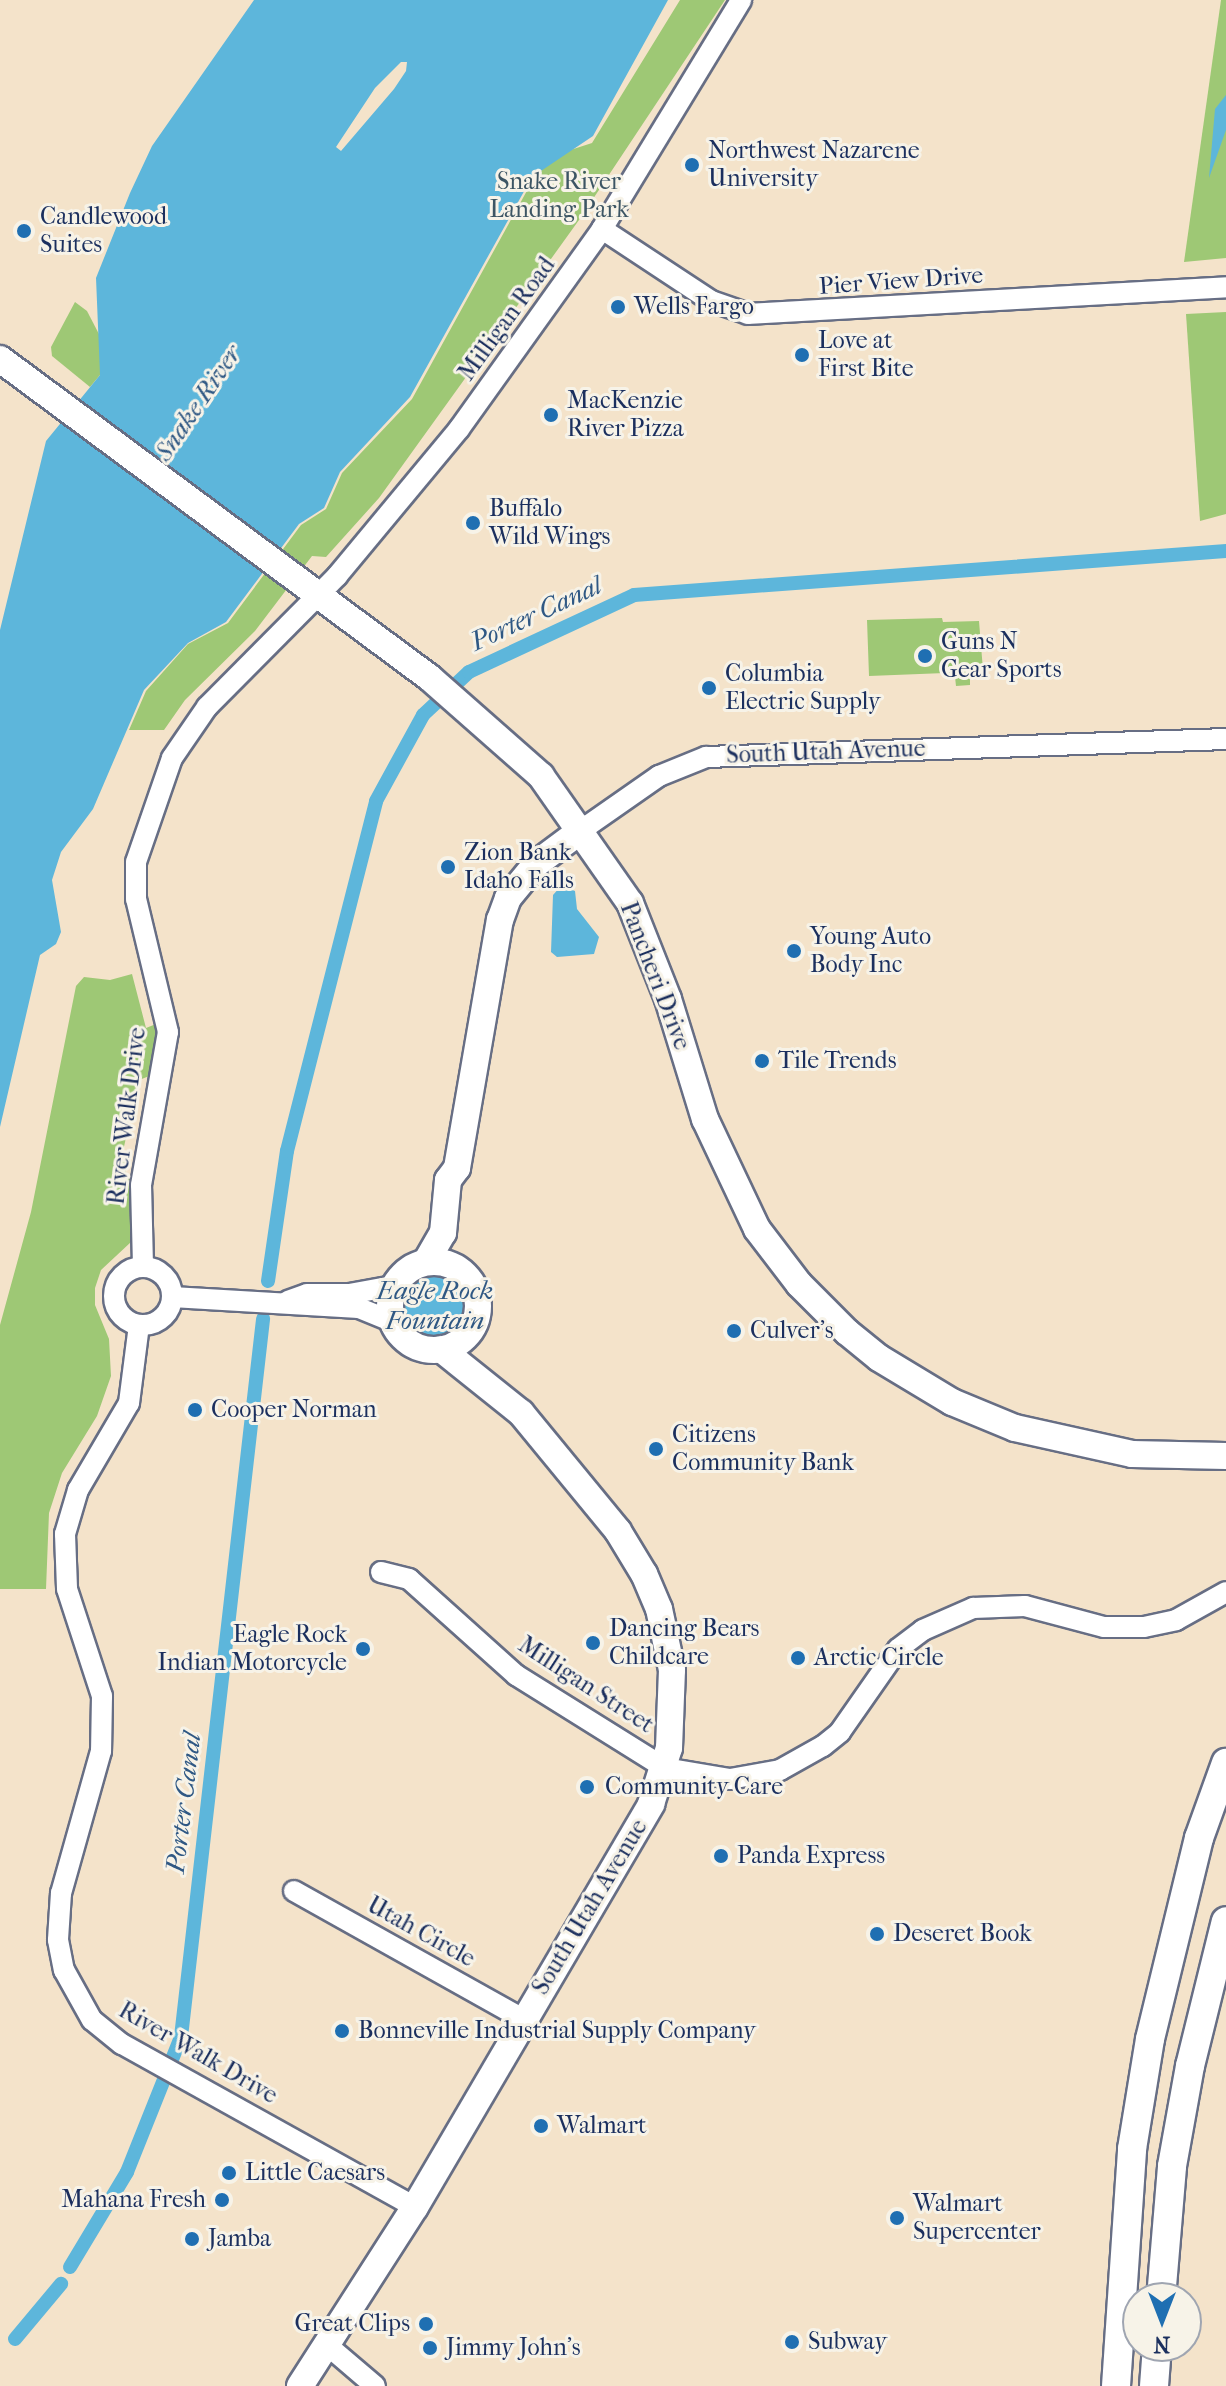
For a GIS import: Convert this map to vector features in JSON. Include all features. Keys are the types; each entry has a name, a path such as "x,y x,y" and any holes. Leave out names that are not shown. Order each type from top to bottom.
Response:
{"highway":[{"path":"1114,2386 1132,2149 1153,2025 1199,1838 1226,1763"},
{"path":"1162,2282 1172,2166 1190,2066 1226,1921"},
{"path":"1154,2386 1156,2362"}],"main road":[{"name":"Pancheri Drive","path":"2,365 60,401 287,569 314,600 430,678 468,708 541,776 583,829 630,903 657,970 705,1119 757,1229 799,1284 847,1332 879,1358 952,1402 1015,1428 1132,1454 1226,1456"},
{"name":"South Utah Avenue","path":"394,1286 413,1267 426,1262 443,1233 448,1180 457,1168 500,920 508,898 536,864 583,829"},
{"name":"South Utah Avenue","path":"457,1168 464,1184 458,1234 461,1271 478,1304 472,1328 480,1353 517,1396 521,1413"},
{"path":"426,1262 461,1271"},
{"path":"392,1321 394,1286"},
{"name":"South Utah Avenue","path":"300,2386 415,2207 651,1804 665,1768 672,1670 659,1609 618,1531 521,1413 441,1349 411,1344 392,1321"},
{"path":"441,1349 472,1328"}],"street":[{"name":"Milligan Road","path":"314,600 449,442 602,229 741,0"},
{"name":"Pier View Drive","path":"602,229 711,301 748,314 1226,287"},
{"name":"River Walk Drive","path":"143,1266 141,1185 168,1032 136,899 136,862 150,813 189,729 314,600"},
{"name":"South Utah Avenue","path":"583,829 659,776 706,757 1226,739"},
{"path":"143,1266 167,1279 172,1297 158,1321 139,1325 116,1309 114,1289 124,1273 143,1266"},
{"path":"282,1301 307,1294 349,1294 394,1286"},
{"path":"172,1297 282,1301 308,1308 359,1308 392,1321"},
{"name":"River Walk Drive","path":"139,1325 129,1403 78,1490 65,1534 67,1589 102,1696 101,1751 67,1860 58,1940 64,1970 92,2020 155,2064 415,2207"},
{"name":"Milligan Street","path":"381,1572 409,1579 516,1675 665,1768"},
{"path":"665,1768 730,1779 758,1778 798,1761 840,1732 898,1649 923,1630 973,1608 1025,1606 1104,1627 1144,1627 1176,1620 1226,1592"},
{"name":"Utah Circle","path":"294,1891 523,2019"},
{"path":"327,2345 375,2386"}],"green space":[{"name":"Snake River Landing Park","path":"680,0 725,0 579,220 379,498 326,557 312,556 255,631 185,700 164,730 129,730 146,691 188,644 228,623 301,525 326,509 342,473 412,399 534,178 555,155 592,143"},
{"path":"1221,0 1226,0 1226,258 1184,262"},
{"path":"75,302 87,311 101,338 100,375 90,387 52,356 51,347"},
{"path":"1226,312 1226,514 1200,521 1186,314"},
{"name":"Guns N Gear Sports","path":"942,618 943,622 979,621 983,670 970,676 970,685 956,686 955,677 945,673 869,676 867,620"},
{"path":"132,974 146,1028 156,1024 156,1053 152,1075 139,1080 123,1151 128,1153 125,1176 131,1180 131,1242 101,1270 95,1288 95,1305 109,1339 111,1376 97,1416 62,1473 49,1513 46,1589 0,1589 0,1325 31,1212 76,986 84,977 110,980"}],"water":[{"name":"Snake River","path":"254,0 668,0 593,136 532,177 410,397 340,472 324,508 299,524 226,622 188,643 144,690 93,809 61,852 52,880 61,932 56,944 40,955 0,1127 0,630 46,441 100,375 96,278 152,146","holes":["401,62 407,62 406,71 394,89 341,151 336,147 375,88"]},
{"path":"1226,95 1226,130 1209,178 1215,109"},
{"path":"561,886 575,891 577,909 599,937 594,954 557,957 551,952 553,895"},
{"name":"Eagle Rock Fountain","path":"435,1276 456,1285 465,1306 456,1327 435,1336 414,1327 405,1306 414,1285"}],"waterway":[{"name":"Porter Canal","path":"268,1281 287,1151 376,801 423,715 469,672 634,595 1226,551"},
{"name":"Porter Canal","path":"70,2267 127,2172 181,2037 263,1319"},
{"name":"Porter Canal","path":"15,2339 61,2284"}],"place":[{"name":"Northwest Nazarene University","path":"692,165"},
{"name":"Candlewood Suites","path":"24,231"},
{"name":"Wells Fargo","path":"618,307"},
{"name":"Love at First Bite","path":"802,355"},
{"name":"MacKenzie River Pizza","path":"551,415"},
{"name":"Buffalo Wild Wings","path":"473,523"},
{"name":"Guns N Gear Sports","path":"925,656"},
{"name":"Columbia Electric Supply","path":"709,688"},
{"name":"Zion Bank Idaho Falls","path":"448,867"},
{"name":"Young Auto Body Inc","path":"794,951"},
{"name":"Tile Trends","path":"762,1061"},
{"name":"Culver's","path":"734,1331"},
{"name":"Cooper Norman","path":"195,1410"},
{"name":"Citizens Community Bank","path":"656,1449"},
{"name":"Dancing Bears Childcare","path":"593,1643"},
{"name":"Eagle Rock Indian Motorcycle","path":"363,1649"},
{"name":"Arctic Circle","path":"798,1658"},
{"name":"Community Care","path":"587,1787"},
{"name":"Panda Express","path":"721,1856"},
{"name":"Deseret Book","path":"877,1934"},
{"name":"Bonneville Industrial Supply Company","path":"342,2031"},
{"name":"Walmart","path":"541,2126"},
{"name":"Little Caesars","path":"229,2173"},
{"name":"Mahana Fresh","path":"222,2200"},
{"name":"Walmart Supercenter","path":"897,2218"},
{"name":"Jamba","path":"192,2239"},
{"name":"Great Clips","path":"426,2324"},
{"name":"Subway","path":"792,2342"},
{"name":"Jimmy John's","path":"430,2348"}]}
